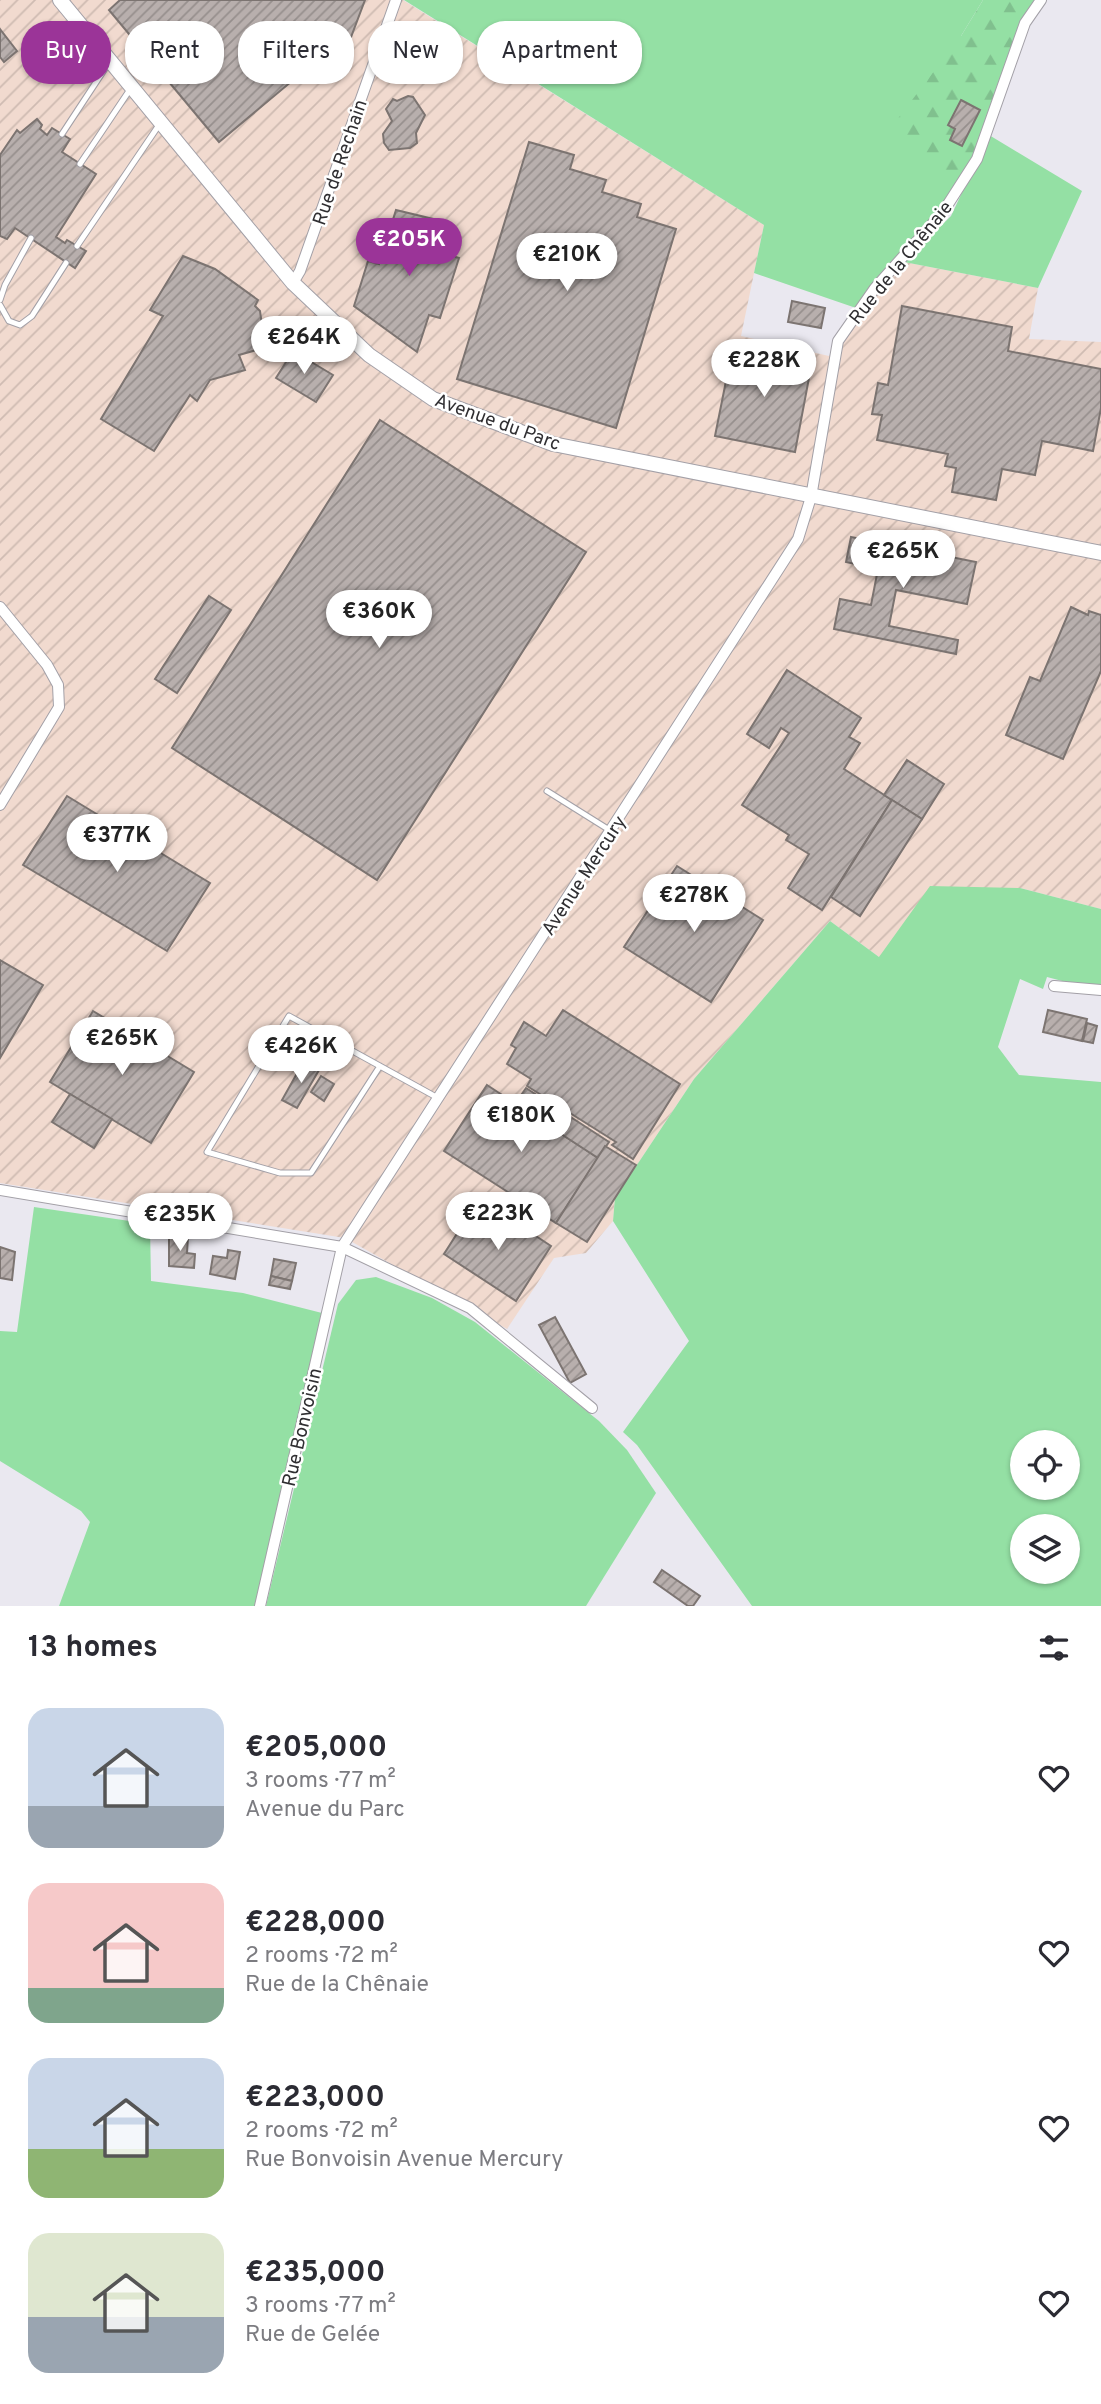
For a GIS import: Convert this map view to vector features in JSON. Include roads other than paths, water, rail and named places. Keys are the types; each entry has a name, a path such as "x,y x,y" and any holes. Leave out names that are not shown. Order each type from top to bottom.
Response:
{"street":[{"name":"Avenue du Parc","path":"60,0 78,21"},
{"name":"Rue de Rechain","path":"293,283 300,271 396,0"},
{"name":"Rue de la Chênaie","path":"811,497 838,341 875,288 943,212 976,159 1025,23 1041,0"},
{"name":"Avenue du Parc","path":"111,61 293,283 369,355 433,399 553,444 1101,553"},
{"name":"Avenue Mercury","path":"342,1247 798,540 811,497"},
{"path":"0,607 47,665 58,685 58,707 0,804"},
{"path":"1054,986 1101,990"},
{"path":"0,1190 342,1247 470,1308 592,1408"},
{"name":"Rue Bonvoisin","path":"260,1606 342,1247"}],"lane":[{"path":"62,134 94,84"},
{"path":"80,164 132,86"},
{"path":"77,246 161,122"},
{"path":"0,300 5,285 31,238"},
{"path":"0,305 9,321 20,325 32,316 65,263"},
{"path":"547,791 611,831"},
{"path":"380,1066 312,1173 280,1173 208,1152 289,1016 380,1066 438,1098"}]}
